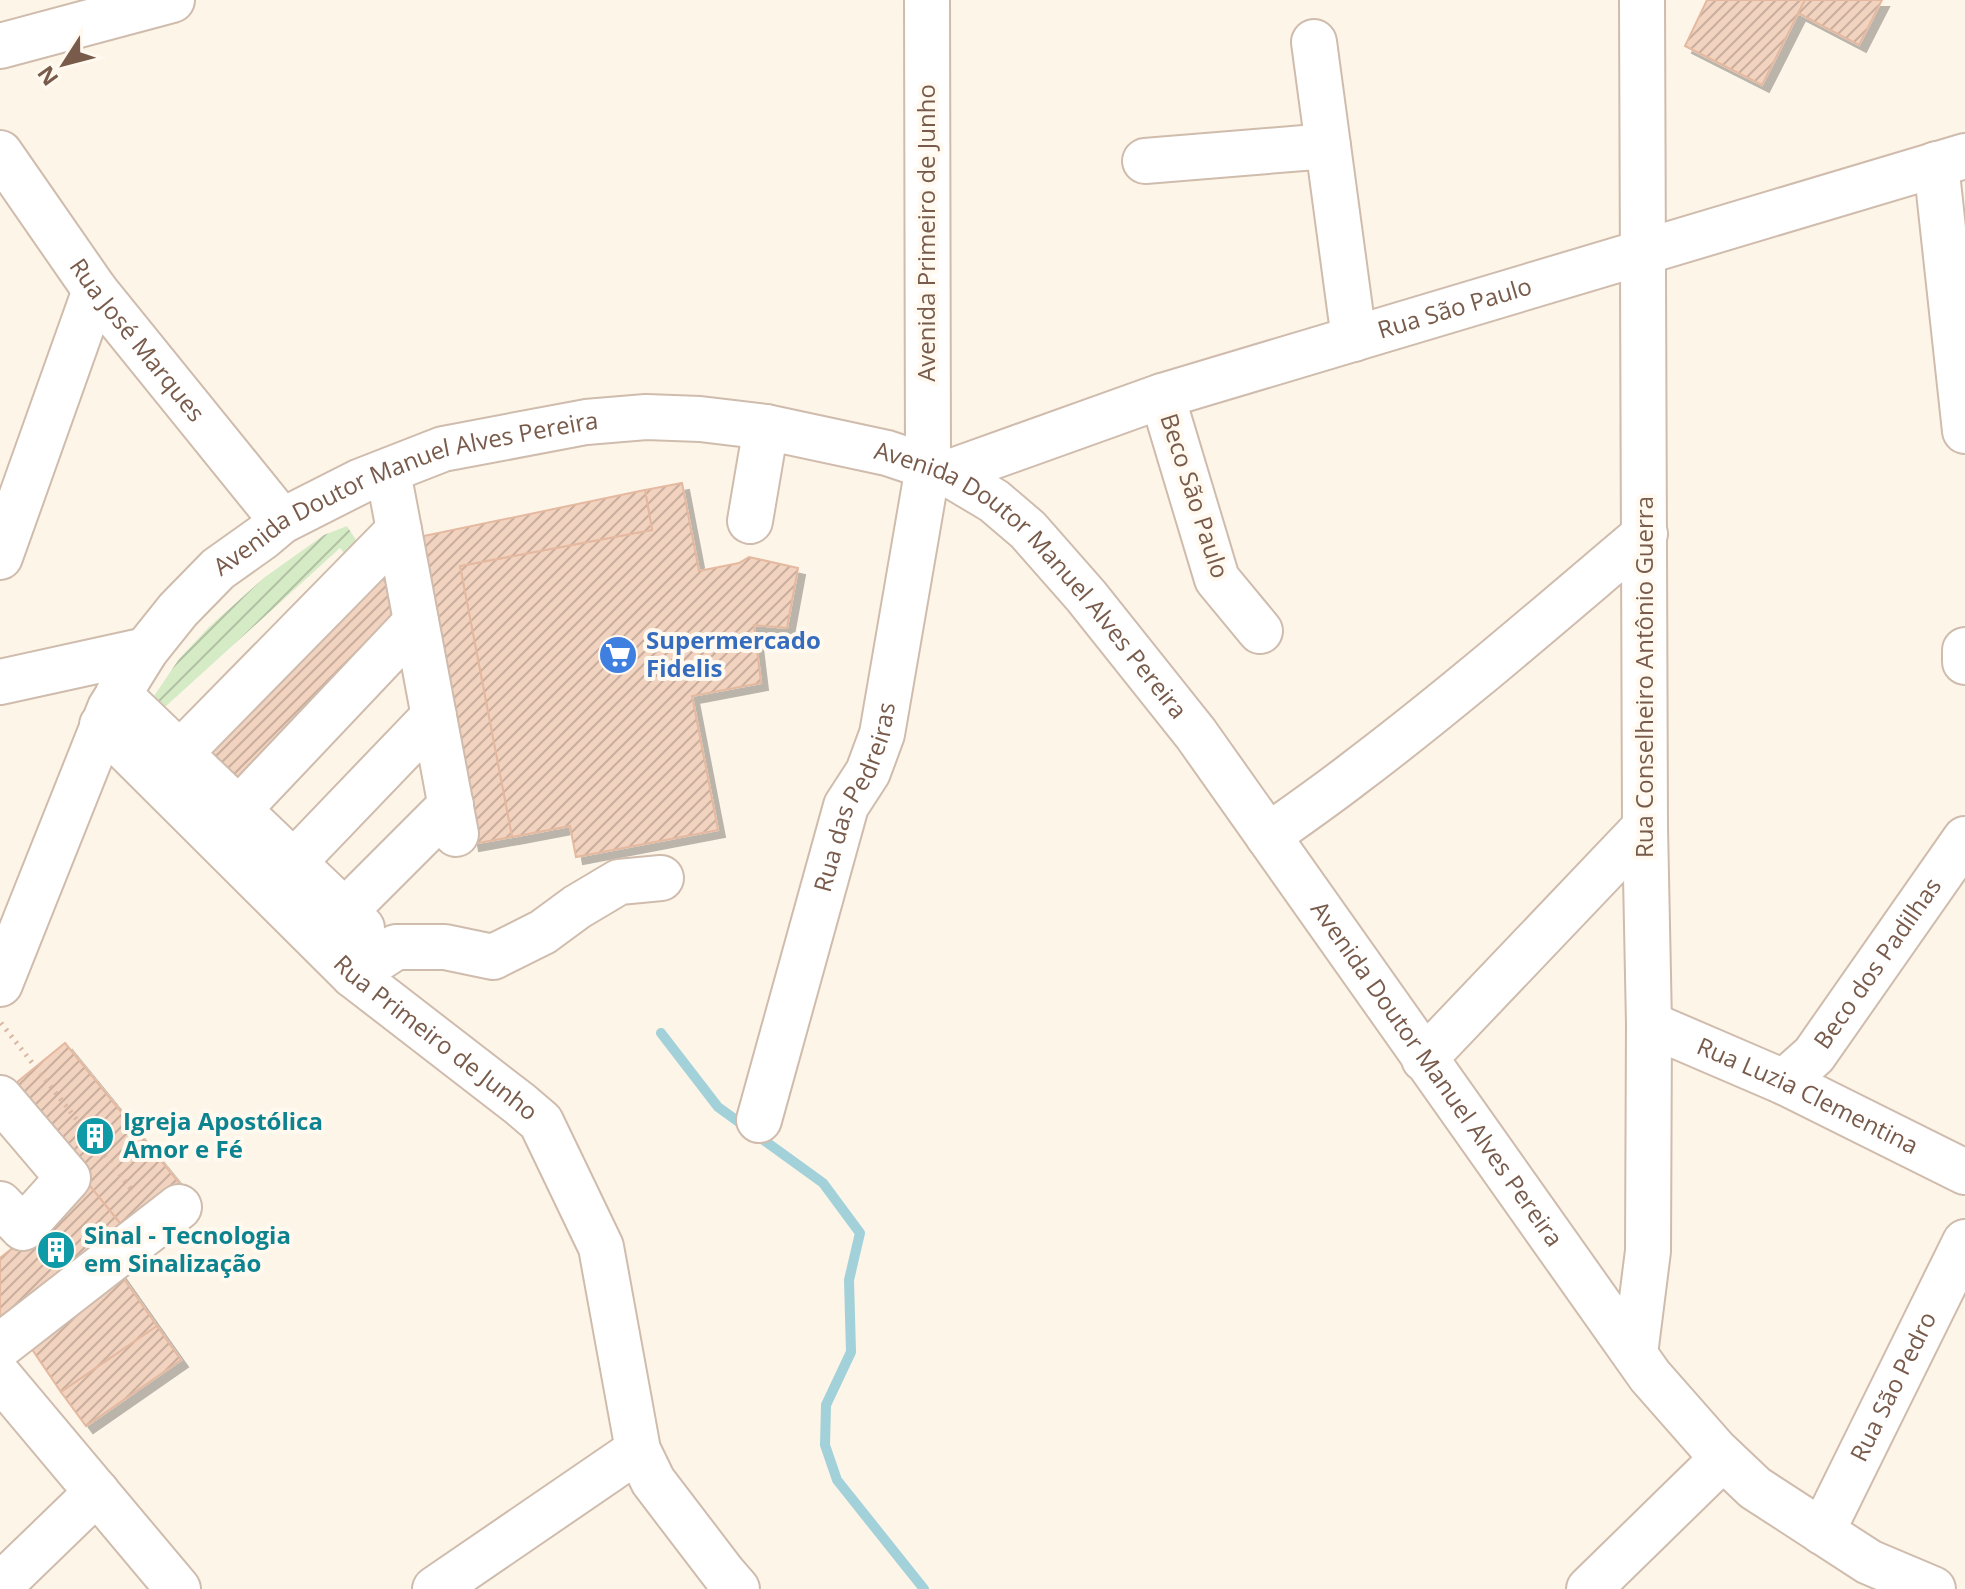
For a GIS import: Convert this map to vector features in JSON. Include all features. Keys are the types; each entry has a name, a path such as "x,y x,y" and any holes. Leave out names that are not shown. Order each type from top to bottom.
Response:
{"street":[{"path":"0,46 172,0"},
{"name":"Avenida Primeiro de Junho","path":"927,0 937,470"},
{"name":"Rua Conselheiro Antônio Guerra","path":"1635,1354 1648,1251 1642,0"},
{"path":"1314,42 1354,339"},
{"path":"1145,161 1328,146"},
{"name":"Rua José Marques","path":"0,153 95,290 282,521"},
{"path":"1951,160 1965,431"},
{"name":"Rua São Paulo","path":"937,470 1162,396 1951,160"},
{"path":"0,557 95,290"},
{"name":"Beco São Paulo","path":"1162,396 1217,579 1260,631"},
{"name":"Avenida Doutor Manuel Alves Pereira","path":"0,984 110,709 146,650 178,610 218,569 282,521 361,481 443,449 586,422 646,417 700,419 766,427 887,453 937,470 994,501 1028,530 1086,596 1196,734 1650,1376 1723,1458 1755,1488 1869,1562 1933,1589"},
{"path":"750,521 766,427"},
{"name":"Rua das Pedreiras","path":"759,1120 846,806 868,772 882,734 937,470"},
{"path":"110,709 180,753 354,920 453,819 388,472"},
{"path":"180,753 399,530"},
{"path":"1268,836 1413,727 1645,534"},
{"path":"239,809 416,622"},
{"path":"0,682 146,650"},
{"path":"1965,650 1965,662"},
{"name":"Rua Primeiro de Junho","path":"110,709 353,975 541,1122 601,1247 638,1450 653,1481 737,1589"},
{"path":"294,862 434,716"},
{"path":"1424,1059 1645,827"},
{"name":"Beco dos Padilhas","path":"1784,1082 1814,1055 1965,839"},
{"path":"353,975 396,947 445,947 493,957 543,932 619,882 661,878"},
{"name":"Rua Luzia Clementina","path":"1649,1024 1784,1082 1965,1172"},
{"path":"0,1098 68,1178 8,1227"},
{"path":"0,1346 179,1207"},
{"name":"Rua São Pedro","path":"1822,1532 1965,1242"},
{"path":"0,1377 178,1589"},
{"path":"435,1589 638,1450"},
{"path":"1589,1589 1723,1458"},
{"path":"0,1586 97,1492"}],"path":[{"path":"0,1023 131,1189"}],"green space":[{"path":"347,526 361,548 349,559 340,548 165,707 154,696 179,659 209,627 265,577 324,535"}],"building":[{"path":"1707,0 1805,0 1762,85 1685,46"},
{"path":"1805,0 1882,0 1859,45 1798,13"},
{"name":"Supermercado Fidelis","path":"682,483 699,571 739,563 749,557 798,568 787,628 754,625 761,683 692,696 718,830 576,857 570,826 512,837 460,566 652,530 645,490"},
{"path":"645,490 652,530 460,566 512,837 472,844 419,537"},
{"path":"374,571 407,603 229,786 196,755"},
{"name":"Igreja Apostólica Amor e Fé","path":"65,1043 180,1184 125,1229 10,1088"},
{"name":"Sinal - Tecnologia em Sinalização","path":"90,1186 126,1231 9,1325 0,1314 0,1258"},
{"path":"119,1272 157,1326 61,1392 25,1339"},
{"path":"157,1326 181,1360 86,1426 61,1392"}],"waterway":[{"path":"661,1033 718,1107 823,1183 860,1233 849,1280 851,1352 826,1405 825,1445 837,1480 924,1589"}],"place":[{"name":"Supermercado Fidelis","path":"618,655"},
{"name":"Igreja Apostólica Amor e Fé","path":"95,1136"},
{"name":"Sinal - Tecnologia em Sinalização","path":"56,1250"}]}
